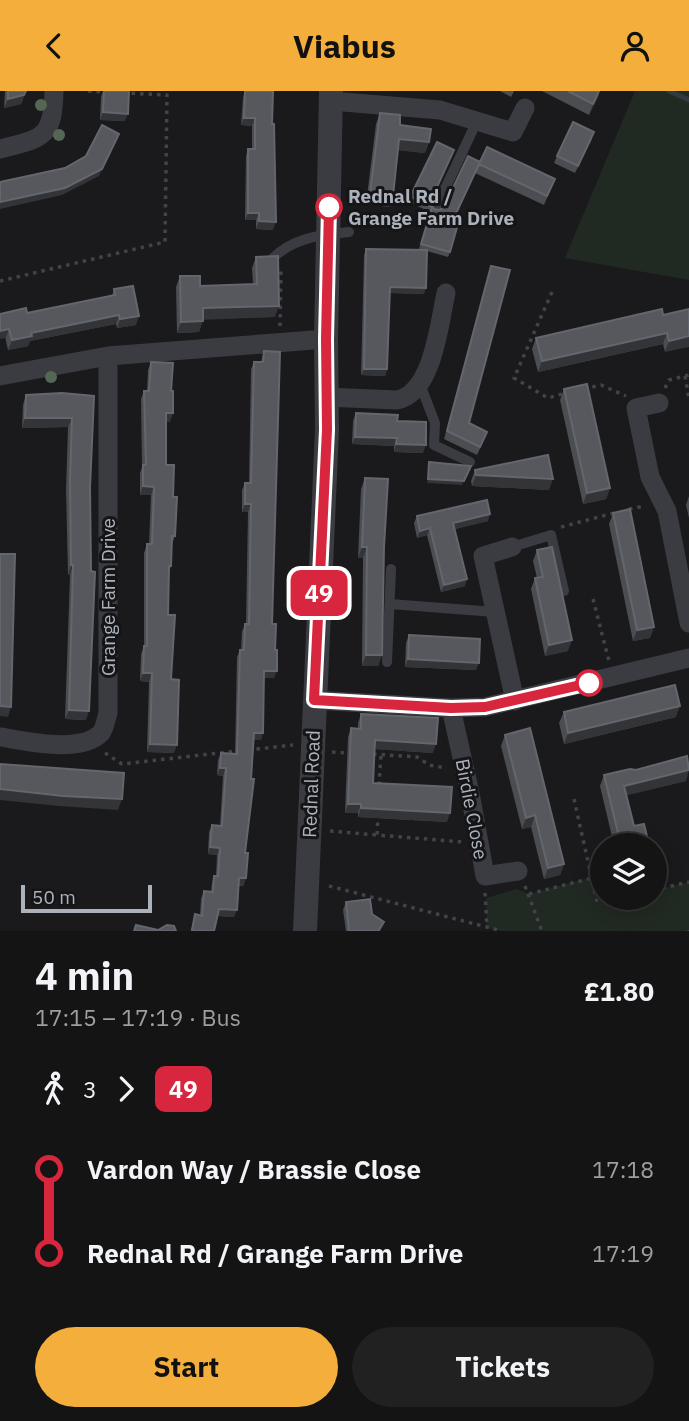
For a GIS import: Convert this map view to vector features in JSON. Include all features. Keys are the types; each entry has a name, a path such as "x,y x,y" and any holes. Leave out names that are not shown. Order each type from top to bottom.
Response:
{"street":[{"path":"0,149 38,139 43,135 50,125 54,111 54,91"},
{"path":"331,96 440,110 513,132 524,108"},
{"name":"Rednal Road","path":"305,931 322,747 314,700 327,430 326,339 338,233 331,96"},
{"path":"325,397 397,400 406,398 420,383 432,359 446,293"},
{"path":"0,376 108,356 326,339"},
{"name":"Grange Farm Drive","path":"88,742 102,732 108,713 108,356"},
{"path":"659,403 636,408 650,477 667,511 689,623"},
{"path":"512,547 483,557 515,701"},
{"path":"314,700 451,708 485,707 689,658"},
{"name":"Birdie Close","path":"451,708 485,876 518,871"},
{"path":"0,737 74,745 88,742"}],"lane":[{"path":"436,208 477,121"},
{"path":"271,260 281,249 303,239 338,233"},
{"path":"420,383 435,422 434,445 470,462"},
{"path":"512,547 551,535 564,591"},
{"path":"387,662 391,569"},
{"path":"390,604 495,612"}],"path":[{"path":"0,281 165,242 167,95 88,91"},
{"path":"280,342 281,275"},
{"path":"552,292 514,378 548,398 601,385 625,394 636,408"},
{"path":"659,403 668,380 687,376 689,399"},
{"path":"628,510 662,502"},
{"path":"551,535 565,524 615,513"},
{"path":"593,599 613,677"},
{"path":"88,742 122,764 322,747 358,753"},
{"path":"369,754 417,757 441,769 464,764"},
{"path":"379,787 380,755"},
{"path":"574,799 590,868"},
{"path":"377,835 378,813"},
{"path":"328,831 479,843"},
{"path":"518,871 542,931"},
{"path":"485,876 486,927"},
{"path":"529,894 590,878"},
{"path":"667,887 689,882"},
{"path":"329,886 502,931"}],"shaded area":[{"path":"635,91 689,91 689,280 565,258"},
{"path":"590,878 590,910 667,910 667,887 689,882 689,931 502,931 487,928 486,898 517,889 529,894"}],"building":[{"path":"8,91 26,91 24,95 8,99"},
{"path":"104,91 129,91 128,114 103,112"},
{"path":"245,91 273,91 276,222 259,221 259,213 248,213 248,149 255,149 255,118 244,118"},
{"path":"568,91 599,91 593,104"},
{"path":"380,113 400,115 400,125 431,129 429,142 399,139 393,196 370,193"},
{"path":"573,122 594,132 578,166 557,156"},
{"path":"102,125 119,134 102,169 65,188 0,202 0,182 65,168 86,156"},
{"path":"437,142 454,150 431,200 434,209 444,207 468,156 480,162 452,222 458,224 450,252 421,244 432,207 410,197"},
{"path":"487,147 555,179 547,196 479,164"},
{"path":"366,249 427,250 426,288 390,287 387,369 364,369"},
{"path":"278,256 279,306 203,308 203,321 181,322 180,276 200,276 200,286 257,284 256,257"},
{"path":"491,266 510,270 469,423 487,432 480,447 447,431"},
{"path":"133,286 139,316 120,319 119,315 31,333 32,336 12,340 9,329 0,331 0,314 26,308 27,313 115,295 114,289"},
{"path":"662,309 663,315 689,309 689,336 669,341 667,333 542,361 536,338"},
{"path":"264,351 280,352 272,624 276,624 277,671 264,671 263,733 254,733 251,779 254,779 245,853 248,853 246,878 239,878 237,910 219,909 214,931 195,931 192,930 195,914 202,916 204,891 213,892 214,876 218,876 220,848 210,847 212,825 222,826 226,768 220,768 221,753 237,754 240,650 244,650 245,624 249,624 251,504 245,504 245,483 251,483 254,362 263,362"},
{"path":"151,362 173,363 173,413 166,413 166,465 174,465 173,497 177,497 175,536 172,536 169,566 168,615 175,615 171,679 179,680 177,745 150,744 152,673 143,673 144,646 147,646 147,544 152,544 154,487 143,486 143,465 146,465 144,391 149,391"},
{"path":"587,384 610,488 587,493 564,389"},
{"path":"62,393 94,396 90,488 91,571 95,572 89,711 69,710 73,565 70,481 72,418 25,418 26,395"},
{"path":"356,413 398,415 397,421 426,422 426,445 396,444 397,438 355,437"},
{"path":"548,455 553,479 476,475 475,470"},
{"path":"429,462 471,466 464,481 428,479"},
{"path":"365,478 388,479 382,655 366,655 367,547 362,547"},
{"path":"487,500 490,514 453,523 467,579 444,585 430,528 420,531 417,516"},
{"path":"630,509 654,627 637,630 613,513"},
{"path":"552,547 572,640 549,645 535,578 543,577 537,550"},
{"path":"0,554 15,554 11,707 0,706"},
{"path":"409,635 480,639 479,663 408,659"},
{"path":"675,685 680,706 568,733 564,712"},
{"path":"361,714 438,718 436,744 375,740 373,783 452,787 450,813 361,808 361,804 348,804 351,728 361,729"},
{"path":"530,728 564,864 548,868 535,815 526,818 505,735"},
{"path":"687,756 689,770 624,786 634,826 644,824 646,833 618,833 604,775 636,770"},
{"path":"0,764 124,773 122,799 0,789"},
{"path":"370,899 372,914 384,922 378,931 349,931 346,902"},
{"path":"136,925 158,930 167,925 174,926 176,931 134,931"}],"waterway":[{"path":"669,91 689,100"}],"bus line":[{"name":"49","path":"329,207 325,397 327,430 314,700 451,708 485,707 589,683"}],"place":[{"name":"Rednal Rd / Grange Farm Drive","path":"329,207"}]}
